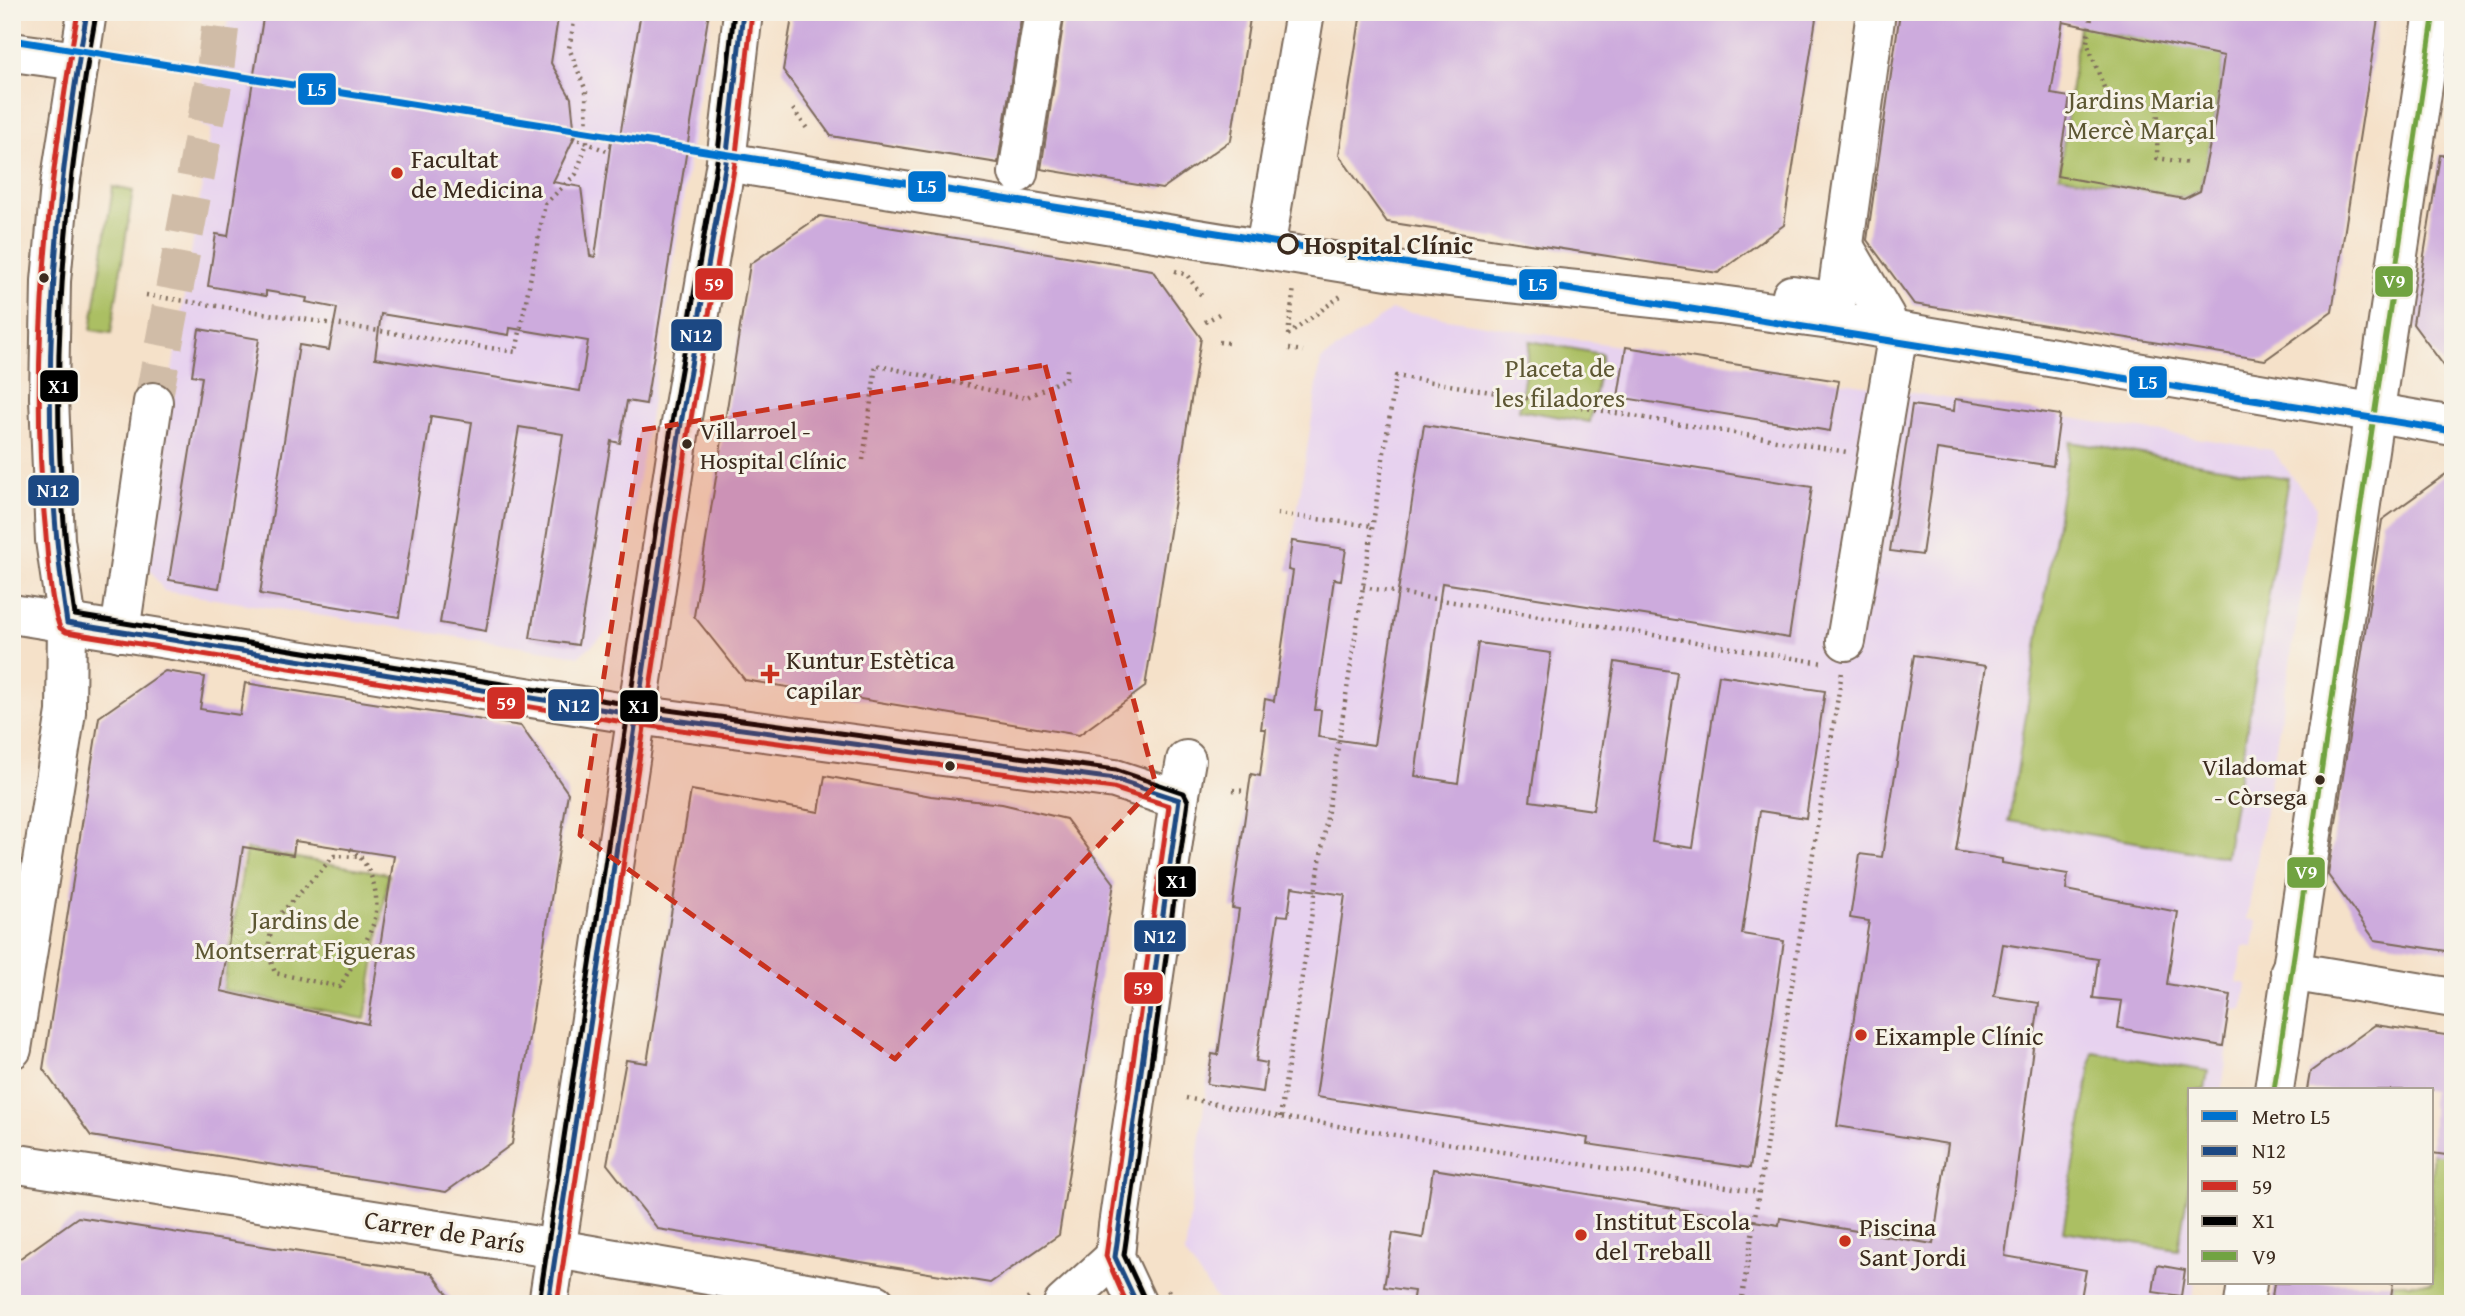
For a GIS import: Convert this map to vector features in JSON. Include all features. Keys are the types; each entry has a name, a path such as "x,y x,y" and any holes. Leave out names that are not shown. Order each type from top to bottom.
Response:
{"street":[{"path":"12,1049 66,712 68,623 55,540 49,372 51,281 60,185 87,12"},
{"path":"548,1304 679,435 741,164 743,12"},
{"path":"1018,173 1044,12"},
{"path":"1265,249 1305,12"},
{"path":"1836,302 1876,12"},
{"path":"2274,1088 2434,12"},
{"path":"12,52 78,61"},
{"path":"741,164 1406,272 1898,326 2453,426"},
{"path":"1844,246 1898,326 1847,658"},
{"path":"1724,291 1773,292 1836,302 1898,326"},
{"path":"120,632 153,402"},
{"path":"12,614 637,715 1115,779 1179,800"},
{"path":"1137,1304 1115,1257 1186,761"},
{"path":"2290,971 2453,998"},
{"name":"Carrer de París","path":"12,1163 558,1249 876,1304"},
{"path":"1063,1304 1115,1257"},
{"path":"2244,1304 2247,1284"}],"path":[{"path":"146,295 516,352 545,204 576,174 587,143 586,91 569,48 576,12"},
{"path":"2092,12 2087,42 2106,93 2158,107 2157,158 2189,163"},
{"path":"178,70 253,80"},
{"path":"793,109 808,130"},
{"path":"572,137 609,152"},
{"path":"1187,275 1201,295"},
{"path":"1288,335 1350,289"},
{"path":"1205,322 1219,314"},
{"path":"1219,342 1228,342"},
{"path":"1289,349 1303,351"},
{"path":"863,460 876,365 1025,398 1066,378 1067,369"},
{"path":"1280,1116 1396,376 1877,457"},
{"path":"1277,514 1373,526"},
{"path":"1363,587 1847,658 1741,1304"},
{"path":"1233,790 1246,791"},
{"path":"351,849 363,858 372,880 375,917 340,987 275,973 268,952 272,923 334,856 363,858"},
{"path":"1186,1098 1280,1116 1759,1192"}],"highlighted area":[{"path":"1045,365 1156,785 895,1059 580,835 641,430"}],"shaded area":[{"path":"229,12 712,12 646,440 610,630 579,656 164,591 142,558 211,129 202,125 197,116 209,36 216,28 227,28"},
{"path":"1391,310 2272,450 2316,507 2247,919 2257,921 2253,947 2243,946 2237,982 2247,984 2243,1010 2233,1010 2222,1088 2188,1088 2188,1284 2195,1284 2192,1304 1220,1304 1185,1254 1207,1082 1212,1054 1218,1054 1239,910 1232,908 1236,876 1242,879 1249,832 1242,831 1251,774 1260,775 1266,730 1261,729 1265,699 1274,700 1293,572 1288,570 1321,360"}],"green space":[{"name":"Jardins Maria Mercè Marçal","path":"2081,12 2104,12 2101,32 2225,50 2214,125 2200,190 2185,197 2059,176"},
{"path":"113,187 133,191 111,333 91,330"},
{"name":"Placeta de les filadores","path":"1530,341 1602,354 1590,422 1519,410"},
{"path":"2070,442 2288,478 2226,857 2009,821"},
{"name":"Jardins de Montserrat Figueras","path":"246,849 389,874 365,1019 223,990"},
{"path":"2093,1052 2208,1071 2205,1088 2188,1088 2188,1191 2178,1250 2063,1231"},
{"path":"2434,1153 2453,1156 2453,1304 2390,1304 2393,1284 2434,1284"}],"building":[{"path":"264,12 559,12 551,63 571,98 575,136 553,182 581,187 590,256 595,257 612,133 620,136 641,12 709,12 646,404 627,401 620,443 611,441 578,645 530,638 563,434 519,427 486,631 440,623 472,422 431,416 399,617 260,594 299,345 329,350 337,308 306,302 307,298 266,291 266,296 208,286 216,234 228,236","holes":["381,314 509,335 510,328 588,341 580,391 375,358"]},
{"path":"793,12 1022,12 998,163 831,136 783,70"},
{"path":"1065,12 1251,12 1231,140 1162,189 1041,169"},
{"path":"1361,12 1817,12 1784,225 1718,273 1387,222 1339,155"},
{"path":"1900,12 2379,12 2332,312 2265,360 1914,304 1867,240","holes":["2064,14 2063,22 2224,56 2214,125 2200,191 2184,199 2057,176 2070,97 2051,94"]},
{"path":"2440,155 2453,156 2453,378 2413,324"},
{"path":"820,216 1152,270 1201,338 1145,687 1079,735 745,680 694,616 750,264"},
{"path":"199,329 259,339 219,588 169,580 202,377 192,375"},
{"path":"1626,347 1839,381 1830,431 1618,397"},
{"path":"1955,399 2060,415 2053,466 1937,449 1922,555 1890,551 1912,405 1954,411"},
{"path":"1424,425 1812,487 1789,638 1442,583 1415,776 1458,783 1478,643 1551,653 1530,801 1593,810 1615,662 1677,672 1652,842 1693,848 1719,675 1825,691 1806,818 1760,811 1742,934 1784,941 1750,1168 1587,1144 1588,1138 1316,1097 1345,895 1292,887 1288,916 1278,915 1256,1061 1267,1063 1263,1092 1207,1084 1212,1054 1218,1055 1239,909 1232,908 1251,774 1260,776 1266,729 1261,729 1265,699 1274,701 1293,571 1288,570 1292,541 1346,549 1341,580 1334,579 1315,710 1321,710 1318,737 1374,745"},
{"path":"2453,469 2453,952 2375,940 2328,875 2382,520"},
{"path":"1914,655 1986,666 1956,851 2002,859 2002,863 2068,874 2066,890 2178,912 2167,984 2231,995 2223,1046 2118,1028 2122,1001 2093,998 2098,959 2003,944 1994,996 2039,1003 2005,1256 2086,1270 2080,1304 1412,1304 1414,1291 1384,1287 1393,1233 1423,1238 1433,1169 1779,1225 1780,1218 1933,1244 1948,1144 1837,1126 1869,921 1850,918 1860,854 1882,857"},
{"path":"165,671 205,677 200,709 240,715 245,683 521,726 568,793 512,1144 446,1192 91,1136 43,1069 99,717","holes":["295,841 394,856 368,1024 221,991 243,847 293,855"]},
{"path":"825,776 931,796 1002,804 1066,819 1114,883 1059,1235 990,1283 658,1229 607,1164 626,1060 647,1063 691,790 819,812"},
{"path":"2375,1025 2453,1036 2453,1156 2434,1153 2434,1088 2307,1088 2310,1072"},
{"path":"78,1217 432,1273 455,1304 12,1304 12,1264"},
{"path":"2157,1265 2185,1270 2181,1296 2153,1292"},
{"path":"2274,1284 2393,1284 2390,1304 2271,1304"}],"tunnel":[{"path":"153,402 214,79 222,12"}],"metro line":[{"name":"L5","path":"12,40 2453,431"}],"transit line":[{"name":"59","path":"78,12 50,203 40,332 41,460 50,577 60,628 66,632 636,724 1113,788 1169,806 1106,1256 1127,1304"},
{"name":"N12","path":"87,12 64,164 52,317 52,470 57,547 67,623 637,715 1115,779 1179,800 1115,1257 1137,1304"},
{"name":"X1","path":"539,1303 670,434 717,161 734,12"},
{"name":"N12","path":"548,1304 679,435 726,162 743,12"},
{"name":"V9","path":"2274,1088 2434,12"},
{"name":"59","path":"557,1304 688,436 735,163 752,13"},
{"name":"X1","path":"96,14 73,164 60,314 60,465 75,615 638,706 1116,770 1184,793 1188,801 1124,1255 1145,1300"}],"place":[{"name":"Facultat de Medicina","path":"397,173"},
{"name":"Hospital Clínic","path":"1288,244"},
{"name":"Villarroel - Hospital Clínic","path":"687,444"},
{"name":"Kuntur Estètica capilar","path":"770,674"},
{"name":"Viladomat - Còrsega","path":"2320,780"},
{"name":"Eixample Clínic","path":"1861,1035"},
{"name":"Institut Escola del Treball","path":"1581,1235"},
{"name":"Piscina Sant Jordi","path":"1845,1241"}]}
